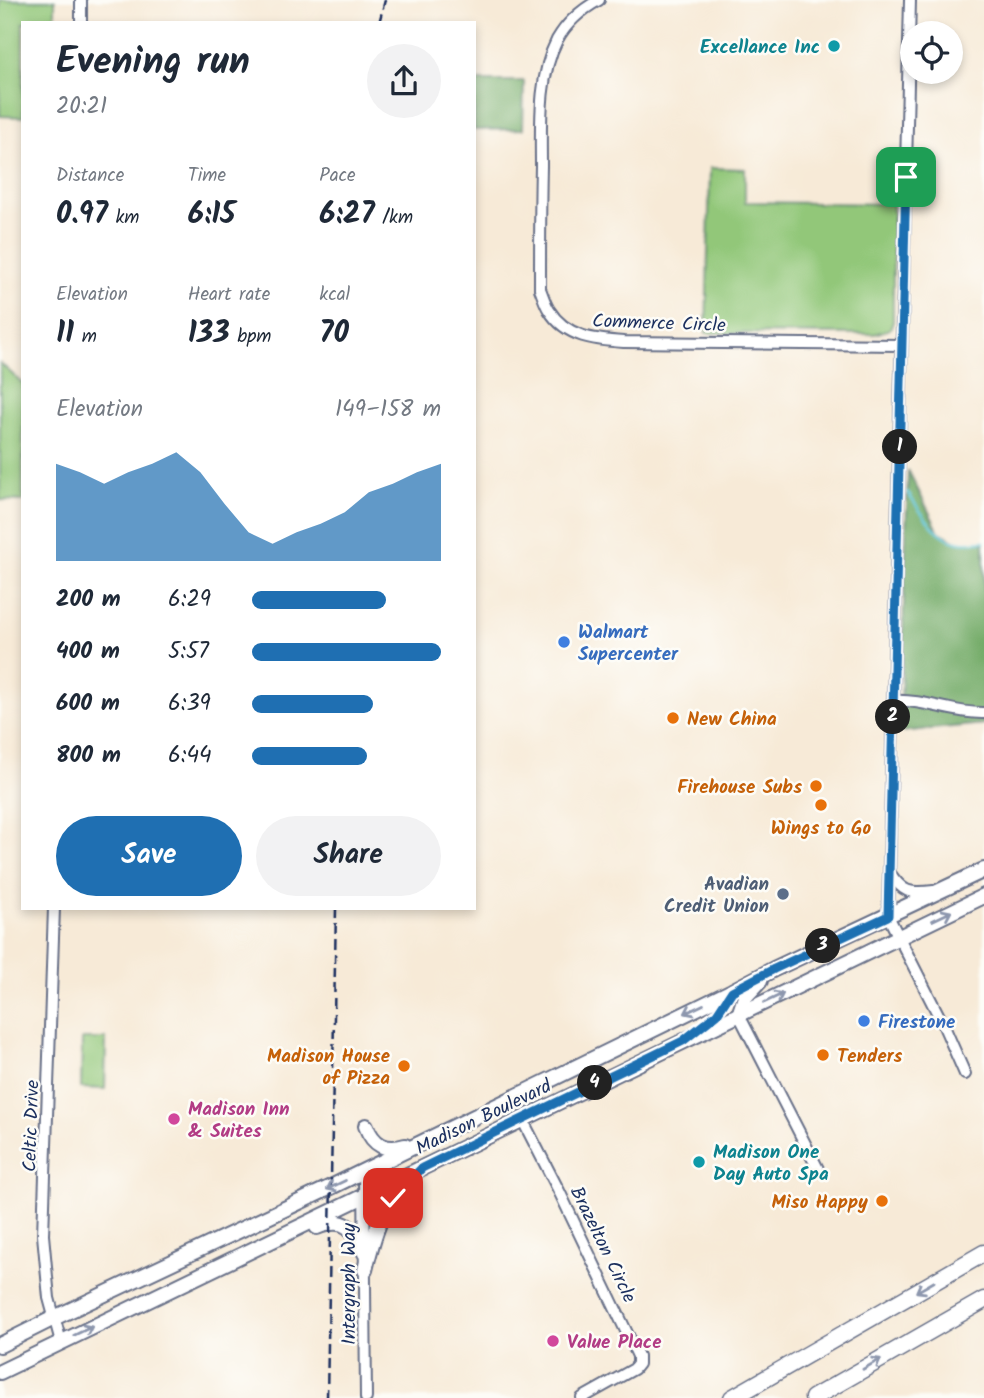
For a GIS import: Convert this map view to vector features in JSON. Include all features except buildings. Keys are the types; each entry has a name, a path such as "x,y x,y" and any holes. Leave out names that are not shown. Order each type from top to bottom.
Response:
{"highway":[{"path":"732,1398 984,1254"},
{"path":"813,1398 984,1300"}],"main road":[{"name":"Madison Boulevard","path":"0,1345 364,1171 774,969 984,870"},
{"name":"Madison Boulevard","path":"0,1372 984,896"},
{"path":"739,1015 745,997 774,969"},
{"path":"683,1041 717,1014 732,991"},
{"path":"366,1126 374,1141 393,1149 474,1116"},
{"path":"365,1270 376,1228 383,1213 393,1198 422,1168"},
{"path":"256,1248 331,1222 340,1223 356,1235 365,1253"}],"street":[{"path":"81,0 81,21"},
{"name":"Commerce Circle","path":"599,0 568,23 556,41 548,63 541,100 540,289 549,310 558,322 583,337 624,342 901,345"},
{"path":"910,0 888,916 943,1024 965,1074"},
{"path":"894,701 915,701 956,712 984,713"},
{"path":"888,870 902,888 910,892 943,889"},
{"name":"Celtic Drive","path":"54,910 43,1235 49,1298 61,1342"},
{"path":"739,1015 818,1169"},
{"name":"Brazelton Circle","path":"522,1119 638,1356 638,1364 634,1369 582,1398"},
{"name":"Intergraph Way","path":"364,1171 366,1398"}],"green space":[{"path":"0,0 55,0 55,21 21,21 21,117 0,116"},
{"path":"476,81 524,81 523,129 476,130"},
{"path":"710,168 745,169 745,202 893,204 893,322 890,329 875,334 706,333"},
{"path":"0,363 21,382 21,501 0,500"},
{"path":"908,470 939,532 958,542 984,542 984,724 900,732"},
{"path":"82,1039 106,1039 105,1089 81,1088"}],"waterway":[{"path":"907,492 930,523 944,536 961,542 984,541"}],"railway":[{"path":"380,21 385,0"},
{"path":"327,1398 336,910"}],"place":[{"name":"Excellance Inc","path":"834,46"},
{"name":"Walmart Supercenter","path":"564,642"},
{"name":"New China","path":"673,718"},
{"name":"Firehouse Subs","path":"816,786"},
{"name":"Wings to Go","path":"821,805"},
{"name":"Avadian Credit Union","path":"783,894"},
{"name":"Firestone","path":"864,1021"},
{"name":"Tenders","path":"823,1055"},
{"name":"Madison House of Pizza","path":"404,1066"},
{"name":"Madison Inn & Suites","path":"174,1119"},
{"name":"Madison One Day Auto Spa","path":"699,1162"},
{"name":"Miso Happy","path":"882,1201"},
{"name":"Value Place","path":"553,1341"}],"route":[{"path":"393,1198 422,1168 683,1041 717,1014 732,991 888,916 906,177"}]}
